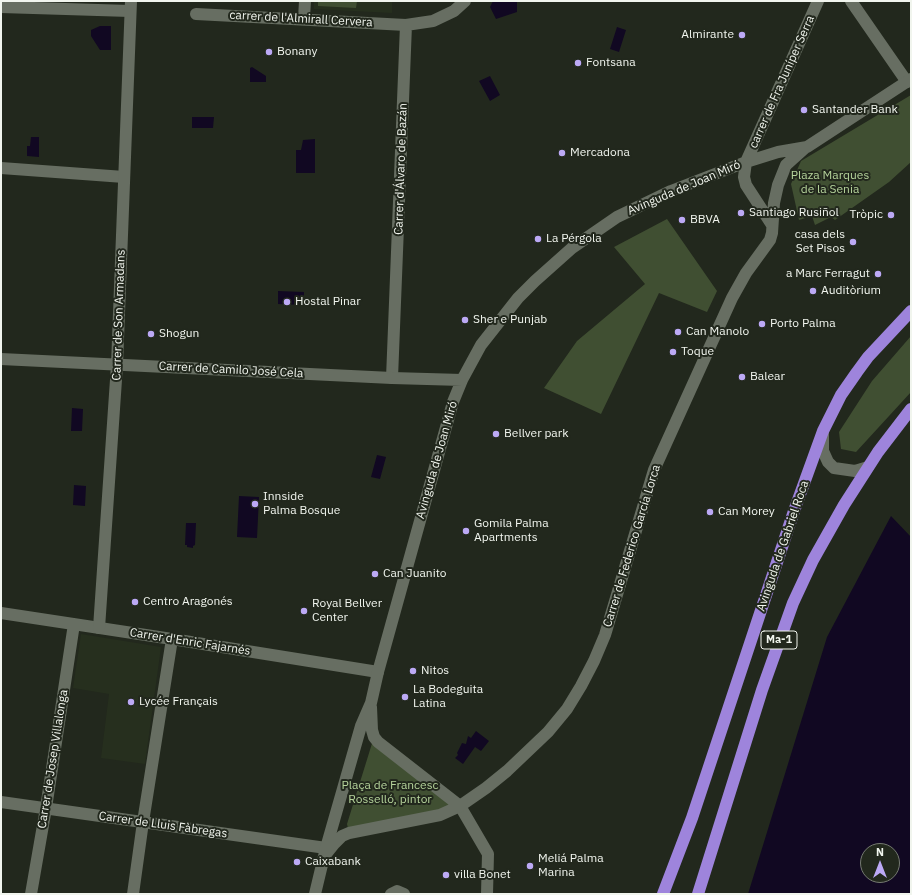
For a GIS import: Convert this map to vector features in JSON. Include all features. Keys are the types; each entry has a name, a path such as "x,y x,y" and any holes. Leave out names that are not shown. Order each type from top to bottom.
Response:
{"highway":[{"name":"Avinguda de Gabriel Roca","path":"663,894 692,818 794,511 823,432 841,395 857,372 868,357 911,311"},
{"name":"Ma-1","path":"698,894 762,690 784,626 800,588 828,532 868,467 911,409"}],"street":[{"path":"304,18 305,1"},
{"path":"406,24 433,21 454,11 464,1"},
{"name":"carrer de Fra Juníper Serra","path":"746,162 818,1"},
{"path":"807,147 909,80 851,1"},
{"path":"1,7 131,6"},
{"name":"Carrer de Son Armadans","path":"99,628 117,365 131,6"},
{"name":"carrer de l'Almirall Cervera","path":"196,14 406,24"},
{"name":"Carrer d'Álvaro de Bazán","path":"392,378 406,24"},
{"name":"Avinguda de Joan Miró","path":"315,894 326,848 361,726 371,703 378,672 453,402 462,380 482,346 518,298 534,281 572,248 616,217 671,191 746,162 778,152 807,147"},
{"name":"Carrer de Federico García Lorca","path":"460,806 508,771 548,732 567,709 581,686 605,635 654,470 732,298 746,273 770,240 772,233 774,203 778,185 786,166 807,147"},
{"path":"746,162 744,177 746,185 772,226"},
{"path":"1,168 124,177"},
{"name":"Carrer de Camilo José Cela","path":"1,359 462,380"},
{"path":"823,432 823,452 828,462 834,468 855,471 868,467"},
{"name":"Carrer d'Enric Fajarnés","path":"1,613 378,672"},
{"name":"Carrer de Josep Villalonga","path":"31,894 46,808 74,624"},
{"path":"133,894 172,639"},
{"path":"371,703 372,730 374,737 378,742 460,806 488,854 487,894"},
{"name":"Carrer de Lluis Fàbregas","path":"1,802 326,848"},
{"path":"323,860 334,844 342,836 349,833 440,815 460,806"},
{"path":"391,894 397,892 404,894"}],"shaded area":[{"path":"314,1 392,1 392,13 314,9"},
{"path":"493,1 517,1 517,12 496,19 490,7"},
{"path":"100,26 111,26 111,50 100,50 91,36 91,30"},
{"path":"617,27 626,30 619,52 610,49"},
{"path":"252,67 266,76 266,82 250,82 250,68"},
{"path":"490,76 500,95 490,101 479,81"},
{"path":"192,117 214,117 213,128 192,128"},
{"path":"31,137 39,137 39,157 27,156 27,146 30,146"},
{"path":"315,139 315,173 296,173 296,150 301,150 303,140"},
{"path":"278,291 304,292 304,305 278,304"},
{"path":"72,408 83,409 82,431 71,431"},
{"path":"377,455 386,457 380,479 371,477"},
{"path":"74,485 86,486 85,506 73,505"},
{"path":"239,496 259,497 257,538 237,537"},
{"path":"891,516 911,537 911,894 748,894 827,637"},
{"path":"186,523 196,523 195,545 193,548 185,545"},
{"name":"Lycée Français","path":"81,634 161,647 145,764 101,758 109,694 73,688"},
{"path":"476,731 489,741 481,751 475,747 463,764 455,758 458,755 457,753 462,743 466,744 468,736 471,738"}],"green space":[{"path":"318,1 357,1 356,8 318,6"},
{"name":"Plaza Marques de la Senia","path":"911,95 911,162 889,182 835,220 831,217 815,225 812,216 799,220 791,184 801,161"},
{"path":"667,219 717,291 707,312 659,293 601,414 544,388 577,341 645,284 614,247"},
{"path":"911,336 911,392 856,452 841,449 839,432 872,381"},
{"name":"Plaça de Francesc Rosselló, pintor","path":"374,737 460,806 349,833 347,824"}],"place":[{"name":"Almirante","path":"742,35"},
{"name":"Bonany","path":"269,52"},
{"name":"Fontsana","path":"578,63"},
{"name":"Santander Bank","path":"804,110"},
{"name":"Mercadona","path":"562,153"},
{"name":"Santiago Rusiñol","path":"741,213"},
{"name":"Tròpic","path":"891,215"},
{"name":"BBVA","path":"682,220"},
{"name":"La Pérgola","path":"538,239"},
{"name":"casa dels Set Pisos","path":"853,242"},
{"name":"a Marc Ferragut","path":"878,274"},
{"name":"Auditòrium","path":"813,291"},
{"name":"Hostal Pinar","path":"287,302"},
{"name":"Sher e Punjab","path":"465,320"},
{"name":"Porto Palma","path":"762,324"},
{"name":"Can Manolo","path":"678,332"},
{"name":"Shogun","path":"151,334"},
{"name":"Toque","path":"673,352"},
{"name":"Balear","path":"742,377"},
{"name":"Bellver park","path":"496,434"},
{"name":"Innside Palma Bosque","path":"255,504"},
{"name":"Can Morey","path":"710,512"},
{"name":"Gomila Palma Apartments","path":"466,531"},
{"name":"Can Juanito","path":"375,574"},
{"name":"Centro Aragonés","path":"135,602"},
{"name":"Royal Bellver Center","path":"304,611"},
{"name":"Nitos","path":"413,671"},
{"name":"La Bodeguita Latina","path":"405,697"},
{"name":"Lycée Français","path":"131,702"},
{"name":"Caixabank","path":"297,862"},
{"name":"Meliá Palma Marina","path":"530,866"},
{"name":"villa Bonet","path":"446,875"}]}
